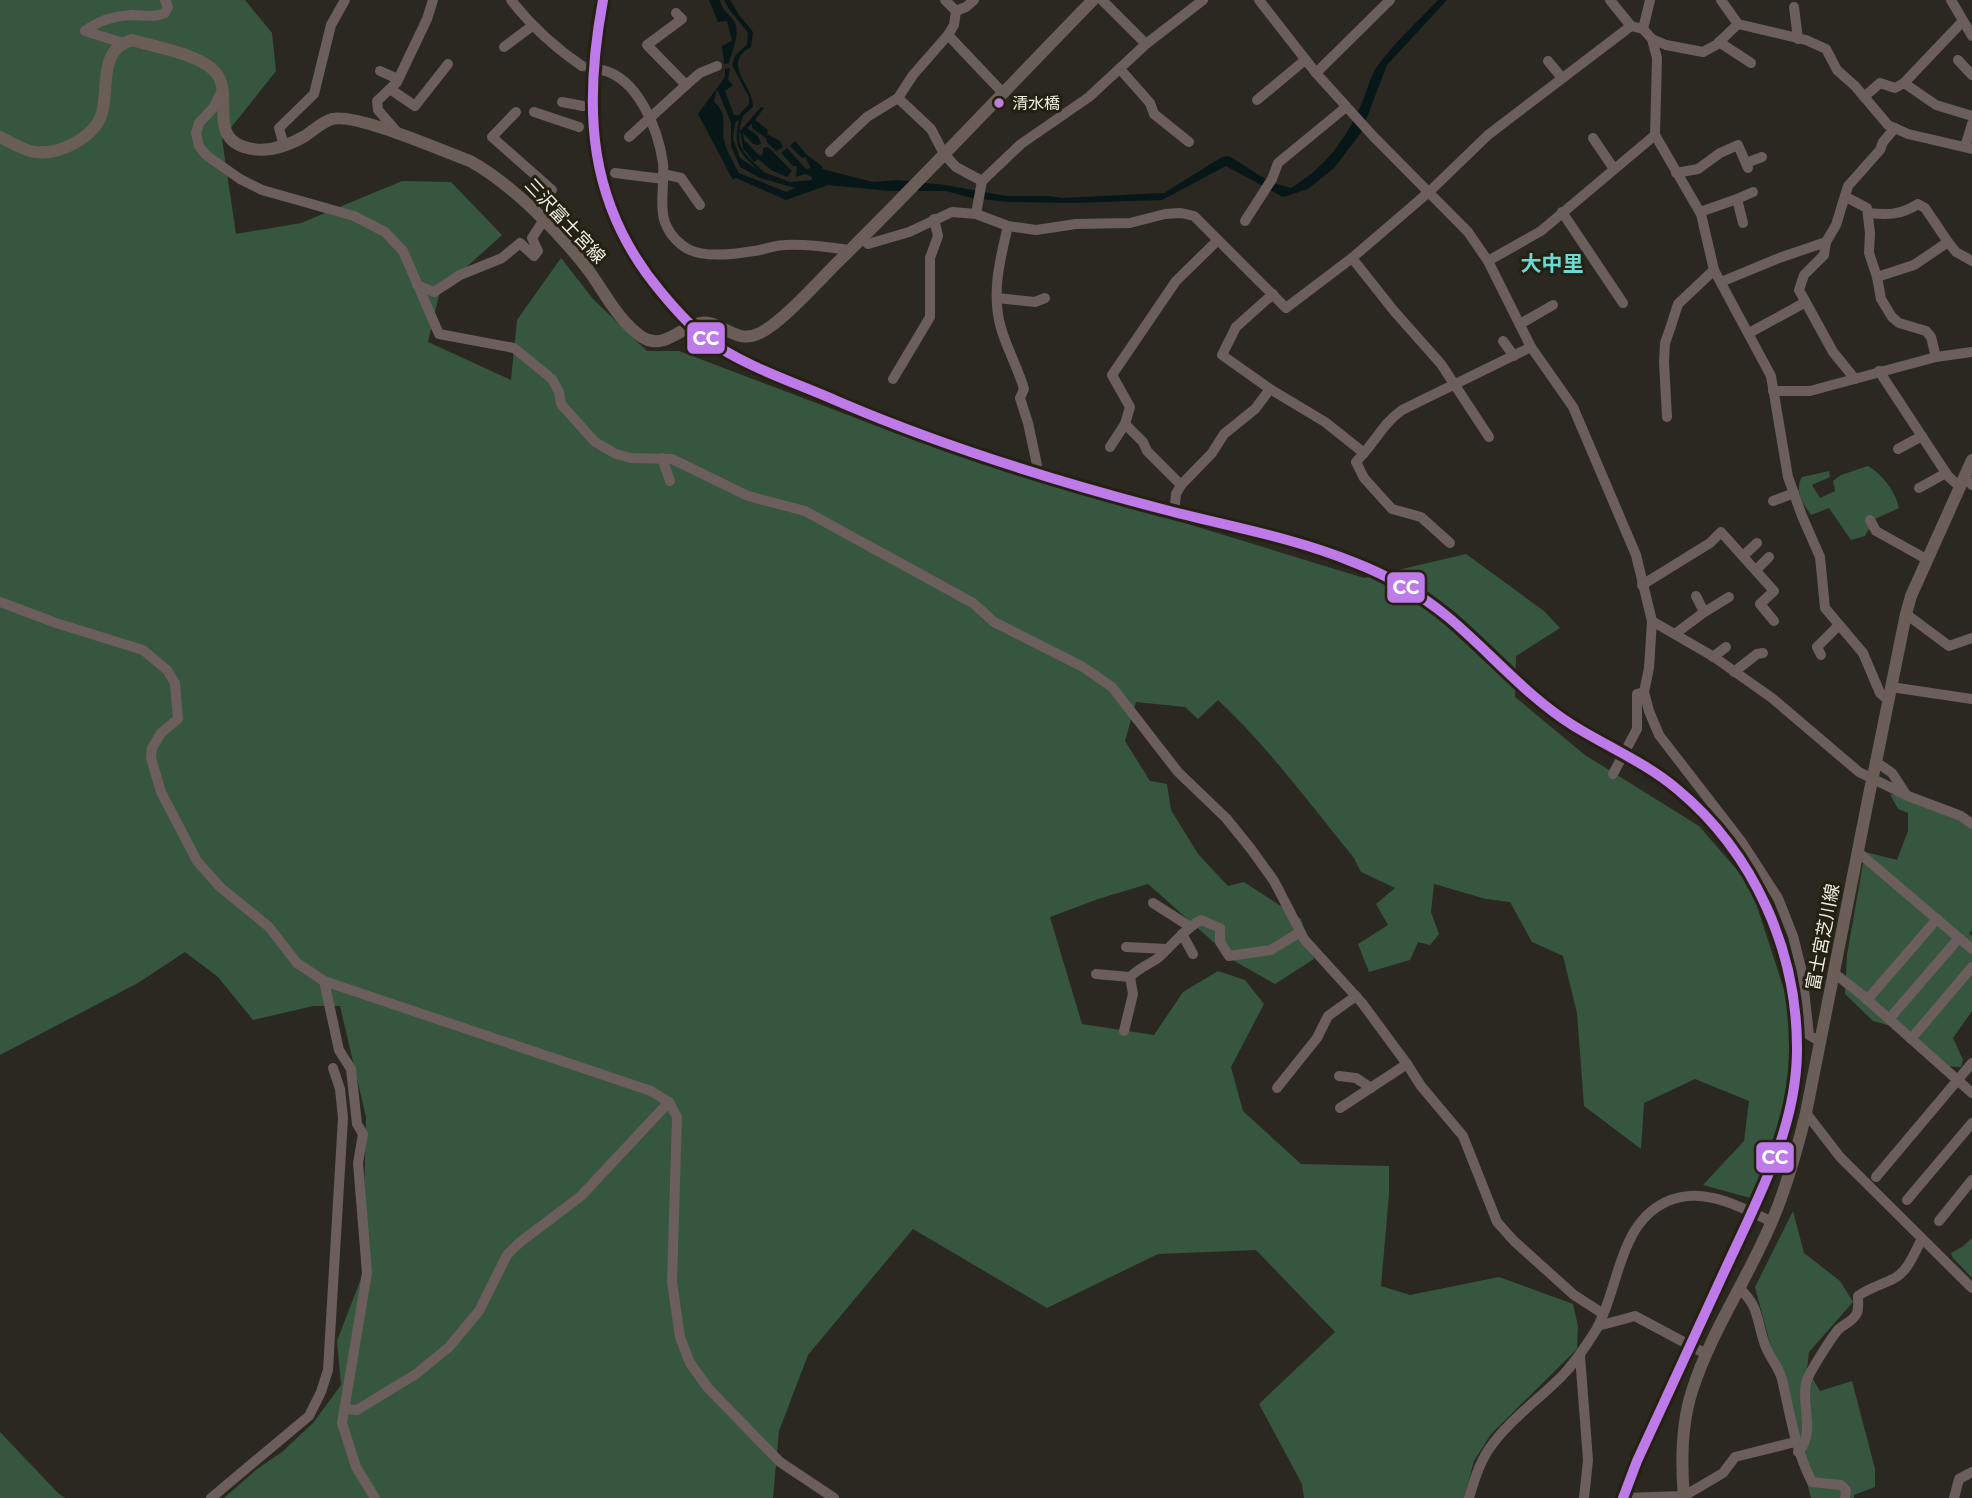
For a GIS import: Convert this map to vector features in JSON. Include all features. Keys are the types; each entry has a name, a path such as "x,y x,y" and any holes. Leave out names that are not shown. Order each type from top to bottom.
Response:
{"main road":[{"name":"三沢富士宮線","path":"222,90 223,121 227,134 234,143 246,148 266,151 284,146 332,119 362,121 485,169 516,193 579,258 631,328 645,339 658,341 673,337 701,322 736,335 750,337 775,323 920,180 1093,0"},
{"path":"0,137 33,152 55,151 73,145 95,126 100,118 110,58 116,48 132,40 198,60 217,73 222,90"},
{"name":"富士宮芝川線","path":"1684,1497 1682,1444 1691,1392 1706,1354 1739,1288 1766,1219 1794,1162 1821,1042 1906,614 1928,560 1966,483 1972,460"}],"street":[{"path":"123,43 85,31 109,18 157,16 165,13 168,7 165,0"},
{"path":"284,146 279,128 313,94 331,24 345,0"},
{"path":"401,136 378,110 377,101 398,79 427,19 433,0"},
{"path":"511,0 532,26 559,51 582,66"},
{"path":"945,0 956,11"},
{"path":"956,11 974,0"},
{"path":"1102,0 1146,44"},
{"path":"977,209 981,185 1021,144 1089,97 1146,44 1203,0"},
{"path":"1259,0 1316,73 1468,232 1488,261 1531,347 1573,407 1636,555 1652,621 1649,668 1644,692 1659,735 1741,841 1778,898 1793,936 1802,972 1810,1035 1821,1042"},
{"path":"1316,73 1390,0"},
{"path":"1611,0 1631,26 1643,29 1652,38 1666,45 1703,52 1719,42 1738,24"},
{"path":"1643,29 1650,0"},
{"path":"1721,0 1738,24 1826,49 1837,70 1888,125 1908,134 1969,148 1972,124"},
{"path":"1951,0 1972,36"},
{"path":"1794,7 1798,39"},
{"path":"830,152 867,117 898,99 913,75 948,35 954,25 956,11"},
{"path":"676,13 681,19 647,45 686,85"},
{"path":"1864,97 1880,83 1895,88 1904,83 1963,21"},
{"path":"504,47 532,26"},
{"path":"862,237 868,244 879,242 909,232 952,212 977,209 1008,226 1051,229 1076,224 1130,223 1181,213 1194,216 1286,308 1352,258 1430,191 1479,142 1631,26"},
{"path":"948,35 1003,93"},
{"path":"1652,38 1657,58 1655,135 1700,212 1714,270 1771,376 1788,477 1820,557 1825,608 1863,653 1880,693 1972,699"},
{"path":"1719,42 1751,63"},
{"path":"1257,100 1305,60"},
{"path":"1958,60 1972,75"},
{"path":"1548,61 1562,78"},
{"path":"390,89 415,106 447,64"},
{"path":"629,137 700,73 717,66"},
{"path":"1119,69 1150,103 1154,114 1189,142"},
{"path":"602,70 612,73 632,87 649,118 662,162 666,227 690,250 724,254 787,244 849,250"},
{"path":"380,71 398,79"},
{"path":"1904,83 1936,105 1972,116"},
{"path":"222,90 214,107 199,123 196,133 199,146 206,155 240,180 262,190 354,216 386,232 403,251 439,334 514,348 552,379 559,392 561,404 594,442 616,454 631,458 672,459 748,496 805,511 973,603 994,622 1107,682 1178,772 1226,818 1251,849 1274,881 1304,939 1356,996 1421,1086 1463,1136 1497,1222 1574,1295 1602,1313"},
{"path":"898,99 931,129 944,154 956,167 981,185"},
{"path":"562,102 583,106"},
{"path":"1245,220 1272,179 1278,163 1349,109"},
{"path":"516,111 492,137 552,190"},
{"path":"534,112 579,127"},
{"path":"1855,379 1833,352 1799,290 1804,275 1824,255 1826,242 1836,225 1848,186 1880,150 1895,128"},
{"path":"1488,261 1541,231 1655,135"},
{"path":"1593,138 1614,169"},
{"path":"1676,173 1698,169 1720,153 1738,145 1747,166 1762,157"},
{"path":"615,173 681,178 700,205"},
{"path":"1700,212 1753,192"},
{"path":"1846,197 1867,208 1869,253 1881,299 1899,323 1926,331 1931,337 1936,357"},
{"path":"1737,199 1743,223"},
{"path":"1868,213 1891,215 1906,212 1918,204 1925,208 1956,252 1972,261"},
{"path":"1562,212 1623,303"},
{"path":"893,379 930,317 930,258 938,236 934,219"},
{"path":"416,285 434,292 460,275 502,258 520,243 534,256 538,251 532,238 543,221"},
{"path":"1008,226 998,271 1000,325 1024,389 1020,398 1037,465"},
{"path":"1110,447 1125,424 1130,407 1112,375 1176,281 1218,240"},
{"path":"1721,282 1826,242"},
{"path":"1877,277 1914,265 1948,242"},
{"path":"1352,258 1441,364 1489,437"},
{"path":"1667,417 1665,343 1678,304 1714,270"},
{"path":"1273,293 1236,327 1222,355 1270,389 1325,422 1364,453"},
{"path":"997,298 1035,302 1045,298"},
{"path":"1749,333 1804,303"},
{"path":"1520,324 1553,305"},
{"path":"1503,341 1514,356"},
{"path":"1450,543 1421,517 1392,509 1364,478 1356,462 1377,439 1389,419 1402,410 1531,347"},
{"path":"1773,391 1810,391 1936,357 1972,352"},
{"path":"1879,371 1945,473 1966,483"},
{"path":"1174,504 1181,485 1212,453 1224,434 1255,409 1270,389"},
{"path":"1125,424 1181,485"},
{"path":"1898,449 1922,436"},
{"path":"662,458 670,481"},
{"path":"1919,488 1945,473"},
{"path":"1773,501 1794,493"},
{"path":"1870,520 1876,531 1928,560"},
{"path":"1642,585 1710,543 1721,532 1774,591 1760,604 1774,621"},
{"path":"1744,556 1757,543"},
{"path":"1756,570 1769,557"},
{"path":"1696,596 1704,612"},
{"path":"1675,634 1729,597"},
{"path":"0,602 143,650 167,670 176,683 178,719 160,733 152,748 151,758 161,792 197,861 220,887 269,928 297,963 324,981 651,1091 669,1102 677,1117 672,1282 678,1326 690,1363 708,1388 780,1462 834,1498"},
{"path":"1906,614 1949,646 1972,638"},
{"path":"1652,621 1713,657 1772,698 1859,772 1908,796 1961,816 1972,824"},
{"path":"1821,655 1817,647 1839,625"},
{"path":"1713,657 1726,647"},
{"path":"1734,672 1757,654 1763,653"},
{"path":"1613,774 1637,729 1637,694 1644,692"},
{"path":"1876,762 1892,773 1908,796"},
{"path":"1858,852 1972,949"},
{"path":"1153,903 1186,930 1193,954"},
{"path":"1867,1000 1937,919"},
{"path":"1130,977 1140,967 1156,959 1200,920 1220,928 1220,942 1229,956 1271,950 1300,932"},
{"path":"1889,1019 1959,938"},
{"path":"1126,947 1167,949"},
{"path":"1911,1039 1972,967"},
{"path":"1834,973 1972,1093"},
{"path":"1096,974 1130,977"},
{"path":"1124,1031 1133,994 1130,977"},
{"path":"324,981 339,1049 351,1069 357,1124 363,1134 358,1163 368,1273 342,1423 356,1467 375,1498"},
{"path":"1277,1088 1317,1038 1328,1016 1356,996"},
{"path":"1875,1177 1972,1063"},
{"path":"1340,1108 1407,1064"},
{"path":"211,1498 309,1416 328,1370 344,1118 334,1068"},
{"path":"1339,1076 1356,1078 1371,1088"},
{"path":"344,1409 358,1410 416,1374 449,1347 479,1311 507,1255 581,1196 669,1102"},
{"path":"1806,1113 1840,1157 1972,1288"},
{"path":"1908,1200 1972,1123"},
{"path":"1940,1222 1972,1180"},
{"path":"1469,1498 1478,1467 1490,1447 1580,1356 1598,1326 1626,1246 1642,1220 1665,1202 1694,1194 1724,1201 1766,1219"},
{"path":"1622,1498 1684,1497 1723,1473 1735,1457 1806,1445 1805,1387 1808,1375 1838,1330 1853,1319 1858,1311 1858,1296 1896,1278 1908,1266 1922,1239"},
{"path":"1739,1288 1752,1300 1765,1348 1782,1377 1783,1394 1795,1430 1796,1447 1812,1482 1842,1486 1846,1490 1845,1498"},
{"path":"1598,1326 1634,1315 1706,1354"},
{"path":"1580,1356 1588,1460 1584,1498"},
{"path":"1954,1498 1959,1479 1972,1472"}],"green space":[{"path":"0,0 245,0 272,33 276,71 222,139 236,234 301,223 402,181 451,182 502,235 440,291 428,342 511,380 517,320 561,258 593,299 647,351 679,351 914,440 1364,578 1466,554 1544,611 1560,628 1516,656 1515,697 1585,755 1699,826 1750,885 1790,1008 1790,1097 1774,1154 1754,1199 1703,1185 1744,1141 1749,1101 1695,1079 1644,1103 1641,1149 1584,1106 1577,1013 1563,956 1532,942 1510,902 1486,899 1434,884 1431,912 1439,934 1430,945 1418,942 1410,960 1369,972 1358,944 1388,925 1376,904 1395,888 1361,872 1354,858 1289,777 1255,737 1218,700 1198,719 1185,707 1136,702 1125,741 1150,781 1167,784 1171,810 1198,854 1228,886 1244,882 1301,919 1314,959 1275,984 1236,962 1148,884 1050,917 1082,1024 1154,1035 1183,992 1218,971 1245,980 1264,1004 1231,1067 1243,1111 1301,1164 1389,1166 1381,1286 1410,1295 1499,1277 1573,1304 1578,1326 1577,1349 1491,1434 1474,1461 1464,1498 1304,1498 1302,1484 1259,1404 1335,1332 1256,1250 1158,1254 1047,1308 913,1229 808,1355 779,1431 773,1498 224,1498 257,1469 282,1452 313,1423 341,1385 337,1341 362,1276 366,1117 340,1006 313,1006 253,1020 218,977 185,952 138,983 0,1055"},
{"path":"1868,466 1888,484 1899,508 1875,519 1865,536 1851,540 1829,508 1811,515 1800,497 1800,482 1802,477 1829,471 1830,477 1812,485 1820,498 1835,491 1833,481 1841,475"},
{"path":"1890,794 1930,802 1972,820 1972,931 1969,933 1972,936 1972,1011 1953,1038 1963,1060 1961,1067 1940,1066 1905,1030 1873,1021 1845,994 1847,955 1865,852 1897,860 1908,831 1908,813 1898,809"},
{"path":"1793,1211 1804,1253 1840,1281 1853,1302 1809,1352 1807,1369 1820,1391 1852,1381 1875,1469 1875,1487 1854,1495 1854,1498 1811,1498 1755,1287"},
{"path":"1972,1238 1972,1278 1951,1253"},
{"path":"0,1432 58,1493 65,1498 0,1498"}],"shaded area":[{"path":"709,0 720,0 735,23 736,38 729,63 724,64 722,46 732,41 727,21 718,22"},
{"path":"724,0 730,0 753,32 751,47 738,60 738,68 753,107 735,123 733,139 740,158 758,170 790,182 812,180 812,177 805,174 796,177 797,166 793,166 781,153 787,148 806,169 811,168 805,157 802,158 790,146 795,141 822,169 873,182 898,180 1006,196 1062,198 1164,193 1222,157 1229,156 1270,182 1291,188 1315,171 1342,140 1362,103 1376,68 1390,50 1438,0 1447,0 1387,65 1361,133 1334,168 1308,189 1283,197 1226,166 1162,200 1073,203 1008,202 972,198 946,191 890,191 828,185 786,200 736,178 733,180 698,114 725,77 725,69 730,68 728,80 733,85 725,91 734,115 739,115 749,104 749,97 732,65 735,56 747,44 748,33","holes":["717,89 731,122 731,146 740,167 760,178 795,188 786,192 739,173 725,144 723,116 714,102"]},
{"path":"761,107 764,108 755,120 768,130 767,134 780,141 783,147 776,151 766,138 752,128 752,124 747,128 757,135 761,143 753,144 743,133 744,140 760,156 763,154 763,148 768,147 792,171 787,177 771,170 758,159 754,162 743,148 740,131"}],"waterway":[{"path":"742,115 738,134 740,147 762,172"}],"tunnel":[{"path":"582,66 602,70"}],"transit line":[{"name":"CC","path":"603,0 593,79 593,117 597,154 605,189 618,224 636,259 672,305 707,339 737,358 770,373 957,447 1120,498 1259,532 1330,553 1378,573 1415,593 1448,617 1524,688 1557,714 1640,763 1677,789 1728,843 1749,874 1780,941 1790,977 1795,1014 1795,1081 1782,1137 1762,1191 1637,1461 1623,1498"}],"place":[{"name":"清水橋","path":"999,103"}],"district":[{"name":"大中里","path":"1552,264"}]}
